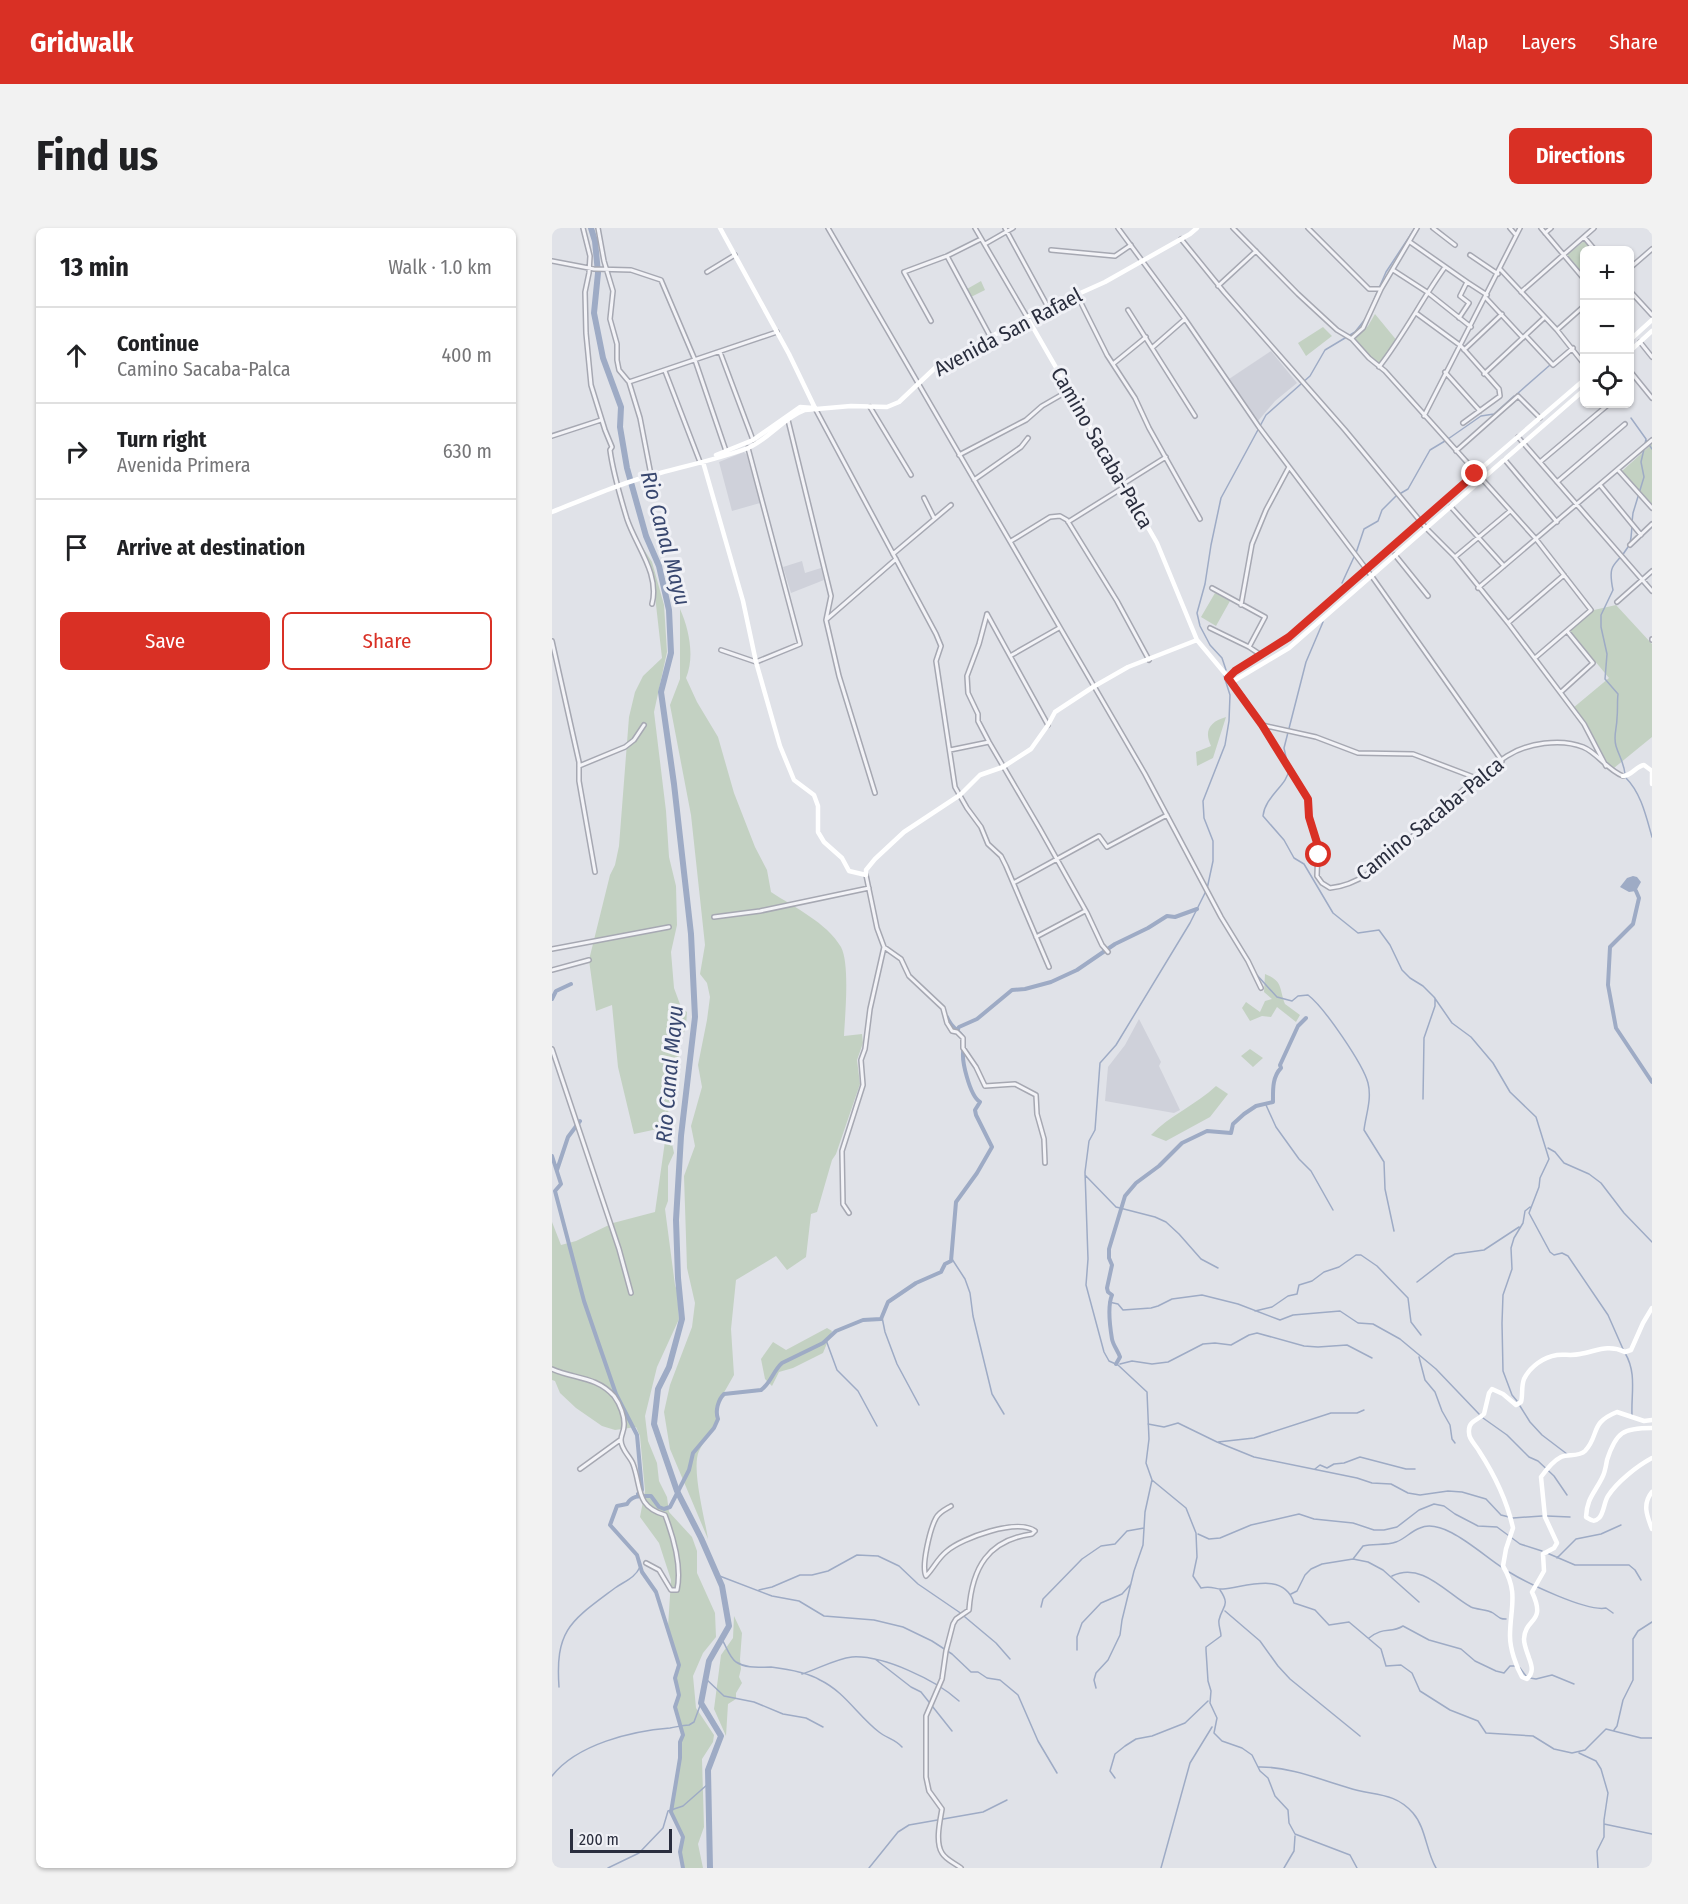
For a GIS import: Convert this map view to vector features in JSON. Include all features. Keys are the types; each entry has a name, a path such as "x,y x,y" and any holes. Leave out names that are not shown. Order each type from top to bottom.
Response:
{"street":[{"path":"583,228 589,248 591,268 585,292 591,385 611,442 612,468 628,520 652,573 652,604"},
{"path":"598,228 613,291 610,320 619,370 629,382 640,418 651,476"},
{"path":"720,228 936,634 940,646 936,661 955,787 981,827 988,844 1000,856 1014,882 1048,967"},
{"path":"828,228 1167,814 1261,988"},
{"path":"975,228 1027,317"},
{"path":"985,244 1006,229 1012,228"},
{"path":"1118,228 1185,319 1241,402 1371,576 1502,761"},
{"name":"Avenida San Rafael","path":"552,512 640,479 748,448 787,418 798,413 815,408 887,406 899,402 937,366 1027,317 1105,282 1181,239 1196,228"},
{"path":"1233,228 1337,330 1352,339 1379,367 1536,539 1591,610 1535,658"},
{"path":"1308,228 1369,289 1381,289"},
{"path":"1352,339 1363,328 1381,289 1410,242 1409,238 1417,228"},
{"path":"1432,228 1455,245"},
{"path":"1509,228 1516,235"},
{"path":"1424,416 1520,228"},
{"path":"1541,228 1580,274"},
{"path":"1545,233 1551,228"},
{"path":"1521,292 1594,228"},
{"path":"1006,229 1048,307"},
{"path":"1584,237 1592,246"},
{"path":"931,321 904,272 947,256 981,239"},
{"path":"1181,239 1218,286 1345,430 1426,528 1455,557 1584,724 1606,766"},
{"path":"1410,242 1486,296 1553,365 1573,348"},
{"path":"1051,249 1115,256 1131,245"},
{"path":"1634,264 1652,249"},
{"path":"1218,286 1256,251"},
{"path":"706,272 735,255"},
{"path":"1470,255 1498,274"},
{"path":"947,256 990,336"},
{"path":"552,261 607,270 631,270 661,280 695,360 726,451"},
{"path":"1379,367 1401,338 1427,292 1445,267"},
{"path":"1392,269 1427,292 1471,327"},
{"path":"1500,269 1580,358"},
{"path":"1459,318 1469,303 1460,296 1467,282"},
{"path":"1077,295 1107,355 1135,398 1200,519"},
{"path":"1634,296 1652,315"},
{"path":"1128,310 1195,416"},
{"path":"1557,330 1580,310"},
{"path":"1416,313 1461,346 1499,389 1500,396 1463,423"},
{"path":"1464,350 1502,314"},
{"name":"Camino Sacaba-Palca","path":"1027,317 1124,485 1168,567 1197,640 1230,680 1262,725 1308,799 1309,817 1318,846 1317,876 1322,883 1330,888 1354,882 1375,869 1477,778 1508,756 1532,747 1560,743 1583,747 1606,766 1625,776 1638,766 1644,765 1652,771 1652,784"},
{"path":"1484,374 1545,317"},
{"path":"1153,347 1185,319"},
{"path":"1634,336 1652,320"},
{"path":"629,382 777,332"},
{"path":"1634,347 1652,332"},
{"path":"1113,364 1146,337"},
{"path":"1640,342 1652,357"},
{"path":"720,352 754,442"},
{"path":"665,371 701,463 743,601 756,662 778,740 794,780 814,795 818,806 818,832 824,842 842,858 849,871 866,875"},
{"path":"1445,372 1480,411"},
{"path":"1634,377 1652,398"},
{"path":"1230,680 1235,671 1289,637 1580,383"},
{"path":"959,454 1026,420 1042,406 1068,391"},
{"path":"1230,680 1289,648 1580,394"},
{"path":"1456,451 1518,396 1540,418"},
{"path":"870,407 911,475"},
{"path":"1540,462 1604,408"},
{"path":"787,418 831,596 826,619 839,676 875,793"},
{"path":"552,436 602,419"},
{"path":"1557,482 1626,423"},
{"path":"1518,437 1652,591"},
{"path":"974,480 1021,447 1028,438"},
{"path":"1478,588 1652,440"},
{"name":"Avenida San Rafael","path":"701,463 726,451 754,442"},
{"path":"721,650 756,662 800,644 748,448"},
{"path":"1068,522 1166,457"},
{"path":"1505,460 1557,522"},
{"path":"1241,605 1252,544 1288,467"},
{"path":"1618,470 1652,508"},
{"path":"1599,485 1641,535"},
{"path":"924,498 934,518"},
{"path":"893,554 951,505"},
{"path":"1450,507 1504,566"},
{"path":"1455,557 1510,511"},
{"path":"1011,541 1050,517 1060,516 1068,522 1117,601 1149,660"},
{"path":"1630,545 1652,524"},
{"path":"1395,555 1428,596"},
{"path":"826,619 896,559"},
{"path":"1617,602 1652,571"},
{"path":"1508,623 1564,575"},
{"path":"1212,588 1265,617 1249,647"},
{"path":"1048,725 987,614 967,676 968,693 978,714 978,721 1108,952"},
{"path":"1010,656 1059,628"},
{"path":"1210,628 1261,655"},
{"path":"1560,692 1593,663 1567,631"},
{"path":"849,1213 843,1204 842,1151 863,1085 861,1060 884,947 877,928 866,870 874,859 904,832 960,795 980,775 1003,767 1031,749 1054,712 1128,667 1197,640"},
{"path":"552,641 579,766 580,792 596,872"},
{"path":"579,766 625,747 634,740 644,725"},
{"path":"1262,725 1316,737 1358,753 1413,754 1477,778"},
{"path":"950,750 989,742"},
{"path":"1014,882 1099,836 1107,847 1167,814"},
{"path":"714,916 760,911 868,888"},
{"path":"1036,937 1086,910"},
{"path":"552,949 669,927"},
{"path":"884,947 901,959 909,976 943,1008 947,1023 952,1031 957,1032 963,1038 963,1048 985,1086 1015,1083 1036,1095 1037,1114 1044,1139 1045,1164"},
{"path":"552,970 589,960"},
{"path":"552,1049 620,1249 631,1293"},
{"path":"1652,1308 1631,1350 1625,1352 1605,1347 1577,1355 1557,1354 1547,1357 1537,1363 1523,1381 1521,1402 1516,1405 1503,1394 1492,1389 1484,1414 1474,1420 1469,1427 1468,1433 1471,1440 1497,1482 1514,1528 1506,1549 1503,1566 1510,1577 1514,1604 1510,1638 1522,1677 1527,1679 1533,1669 1524,1640 1537,1614 1538,1605 1532,1592 1544,1571 1543,1554 1554,1548 1557,1543 1545,1517 1541,1477 1562,1457 1585,1451 1600,1422 1609,1415 1617,1412 1644,1422 1652,1420"},
{"path":"552,1369 592,1380 612,1394 618,1402 624,1425 621,1440 624,1452 632,1462 640,1494 646,1506 665,1515 675,1542 679,1582 677,1590 671,1590 659,1570 646,1563"},
{"path":"1652,1428 1634,1428 1615,1438 1603,1477 1587,1504 1586,1517 1592,1521 1601,1516 1609,1495 1643,1463 1652,1458"},
{"path":"580,1469 621,1440"},
{"path":"1652,1492 1648,1497 1646,1508 1652,1529"},
{"path":"951,1506 936,1519 926,1547 923,1569 926,1576 935,1562 949,1549 971,1539 1008,1527 1027,1527 1035,1531 1032,1534 1010,1539 983,1560 972,1587 969,1610 953,1624 942,1679 926,1716 926,1776 929,1791 942,1809 939,1826 940,1846 942,1853 961,1868"}],"shaded area":[{"path":"1271,351 1297,383 1275,401 1258,421 1229,379"},
{"path":"744,452 747,455 760,503 732,511 719,462"},
{"path":"802,561 805,573 821,568 824,580 791,593 783,567"},
{"path":"1139,1019 1161,1062 1159,1066 1180,1110 1174,1113 1105,1101 1108,1067 1125,1045"}],"green space":[{"path":"1584,241 1588,246 1580,246 1580,270 1567,255"},
{"path":"981,281 985,290 971,297 967,289"},
{"path":"1375,314 1398,342 1379,365 1354,339 1368,326"},
{"path":"1323,327 1332,336 1306,356 1298,343"},
{"path":"1652,444 1652,504 1622,471"},
{"path":"641,545 652,562 664,605 667,652 654,712 669,857 676,886 677,925 671,952 674,988 681,1007 687,1012 686,1026 679,1049 678,1074 673,1083 676,1095 669,1105 668,1115 673,1127 671,1139 674,1153 668,1166 668,1201 665,1209 679,1319 657,1367 645,1416 648,1441 657,1463 659,1481 667,1497 669,1512 692,1537 697,1551 697,1573 715,1613 716,1637 703,1653 693,1676 696,1708 714,1735 713,1742 702,1759 704,1827 698,1844 703,1868 683,1868 680,1852 683,1837 671,1812 680,1758 680,1742 683,1735 675,1707 679,1695 675,1678 679,1665 668,1627 671,1580 659,1543 640,1517 645,1491 640,1436 636,1427 615,1430 602,1426 576,1408 560,1393 555,1381 552,1380 552,1222 561,1245 576,1241 613,1223 655,1212 667,1127 634,1134 618,1067 612,1005 596,1011 589,960 619,846 629,717 635,692 643,676 662,658 653,578"},
{"path":"1215,593 1230,601 1216,626 1201,617"},
{"path":"1616,605 1652,644 1652,737 1614,768 1607,762 1586,722 1573,708 1609,678 1570,631 1594,610"},
{"path":"680,609 690,643 689,670 686,678 718,737 734,793 755,847 767,870 771,892 819,923 841,947 846,977 844,1036 862,1034 863,1043 857,1060 860,1084 832,1160 817,1212 811,1214 806,1257 787,1270 776,1256 736,1280 731,1329 734,1375 718,1403 718,1419 701,1447 697,1459 699,1494 708,1539 670,1449 664,1412 670,1385 692,1327 695,1303 687,1268 684,1176 695,1146 691,1126 702,1087 698,1065 710,997 707,983 700,974 705,945 691,815 670,705 680,679"},
{"path":"1226,717 1213,758 1197,766 1196,752 1211,746 1208,732 1212,724"},
{"path":"1265,974 1278,982 1285,1004 1300,1015 1296,1022 1277,1007 1271,1017 1262,1016 1250,1021 1242,1008 1246,1002 1260,1012 1265,1001 1272,999 1264,992"},
{"path":"1250,1049 1263,1058 1253,1067 1241,1056"},
{"path":"1216,1086 1228,1094 1210,1117 1166,1141 1151,1135 1166,1122"},
{"path":"827,1328 832,1331 823,1353 793,1368 779,1372 772,1386 765,1379 761,1359 773,1342 786,1350"},
{"path":"734,1616 742,1633 739,1677 742,1683 736,1693 736,1699 728,1704 726,1736 714,1709 721,1655 733,1638"}],"water":[{"path":"1633,876 1641,882 1636,891 1629,892 1620,887 1627,878"}],"waterway":[{"name":"Rio Canal Mayu","path":"591,228 595,241 598,273 594,313 603,358 621,407 620,427 627,468 646,536 659,566 669,610 671,653 661,692 691,934 695,1017 681,1136 676,1220 682,1319 669,1367 658,1389 654,1424 677,1491 722,1586 729,1626 709,1661 701,1703 721,1736 708,1770 710,1868"},
{"path":"1369,311 1386,272 1415,228"},
{"path":"1226,670 1222,658 1210,645 1200,626 1197,613 1205,584 1221,498 1266,415 1310,376 1325,350 1355,332 1366,318"},
{"path":"1553,363 1569,349"},
{"path":"1517,394 1550,365"},
{"path":"1448,439 1481,416 1494,414 1514,396"},
{"path":"1631,418 1646,439 1645,444"},
{"path":"1646,440 1652,449"},
{"path":"1356,553 1364,529 1378,521 1382,510 1396,496 1408,489 1430,450 1445,441"},
{"path":"1632,522 1644,477 1641,462 1644,449"},
{"path":"1625,774 1615,742 1618,694 1605,679 1607,654 1601,627 1601,615 1613,590 1612,569 1629,545 1632,527"},
{"path":"1342,583 1354,557"},
{"path":"1287,762 1284,748 1306,662 1323,622"},
{"path":"1224,676 1230,695 1225,745 1203,801 1204,818 1213,841 1213,861 1207,889 1190,923 1116,1045 1100,1063 1095,1130 1089,1141 1085,1172 1088,1259 1086,1285 1104,1352 1109,1361 1118,1365 1147,1392 1149,1439 1146,1463 1152,1480 1186,1508 1196,1533 1197,1557 1193,1576 1201,1588 1223,1589 1263,1583 1282,1587 1289,1593 1294,1603 1315,1610 1329,1625 1349,1622 1381,1649 1386,1666 1401,1665 1412,1673 1420,1691 1450,1710 1478,1721 1486,1733 1533,1736 1554,1749 1572,1753 1585,1750 1606,1729 1641,1738 1652,1738"},
{"path":"1289,769 1285,780 1268,802 1263,816 1284,840 1294,858 1304,864 1333,913 1358,933 1379,930 1390,945 1402,970 1434,997 1452,1023 1471,1037 1493,1063 1510,1092 1536,1117 1549,1159 1540,1178 1529,1213 1550,1252 1554,1255 1562,1253 1568,1256 1608,1315 1623,1349"},
{"path":"1626,778 1639,798 1652,837"},
{"path":"1636,891 1639,898 1633,924 1610,947 1608,985 1616,1028 1652,1082"},
{"path":"1211,895 1222,915"},
{"path":"957,1031 959,1027 977,1019 1012,990 1051,982 1077,970 1115,944 1167,916 1175,917 1197,909"},
{"path":"1256,974 1277,997 1292,1001 1298,996 1308,995 1315,1001 1333,1023 1365,1074 1369,1101 1364,1130 1384,1162 1385,1189 1394,1231"},
{"path":"552,999 556,991 571,984"},
{"path":"1423,1099 1424,1038 1435,1006 1435,998"},
{"path":"947,1017 964,1040"},
{"path":"1116,1364 1120,1357 1113,1341 1110,1323 1112,1295 1107,1288 1112,1265 1109,1249 1125,1196 1136,1183 1159,1166 1182,1143 1207,1131 1231,1133 1233,1124 1244,1114 1256,1106 1273,1102 1274,1084 1281,1068 1280,1065 1298,1026 1306,1018"},
{"path":"683,1868 680,1852 683,1837 671,1812 680,1758 680,1742 683,1735 675,1707 679,1695 675,1678 679,1665 656,1592 642,1572 637,1555 610,1525 617,1506 627,1504 631,1499 637,1497 651,1496 659,1507 664,1509 670,1507 689,1470 693,1453 714,1428 718,1419 720,1399 724,1394 761,1390 782,1363 823,1343 836,1331 863,1320 881,1319 888,1302 916,1283 941,1272 945,1264 951,1261 956,1202 992,1147 976,1115 975,1110 980,1102 967,1076 963,1060 964,1048"},
{"path":"1266,1105 1276,1127 1299,1159 1311,1171 1333,1210"},
{"path":"557,1170 568,1137 580,1121"},
{"path":"1548,1148 1555,1152 1564,1163 1589,1174 1601,1183 1624,1213 1652,1242"},
{"path":"552,1156 561,1184 555,1191 584,1301 616,1394 637,1435 642,1490 638,1494"},
{"path":"1085,1175 1116,1207 1166,1222 1201,1259 1218,1268"},
{"path":"1517,1401 1512,1395 1503,1371 1503,1295 1512,1269 1511,1248 1514,1238 1523,1223 1525,1211 1530,1207"},
{"path":"1417,1282 1455,1254 1484,1250 1519,1227"},
{"path":"1255,1311 1272,1307 1288,1296 1297,1294 1299,1285 1339,1267 1356,1255 1361,1255 1377,1266 1408,1298 1411,1322 1421,1335"},
{"path":"952,1259 965,1279 970,1293 973,1316 992,1394 1004,1414"},
{"path":"1109,1302 1118,1304 1123,1310 1151,1308 1172,1299 1202,1295 1238,1304 1280,1320 1293,1315 1340,1311 1358,1323 1373,1324 1400,1339 1436,1369 1479,1414"},
{"path":"882,1317 897,1364 919,1405"},
{"path":"1120,1364 1132,1361 1152,1364 1168,1362 1203,1344 1231,1345 1257,1333 1304,1346 1347,1345 1372,1358"},
{"path":"826,1340 837,1370 858,1391 877,1426"},
{"path":"1625,1353 1632,1376 1632,1415"},
{"path":"1419,1357 1425,1380 1435,1392 1450,1425 1452,1439 1455,1443"},
{"path":"1520,1406 1542,1435 1567,1454"},
{"path":"1218,1442 1254,1438 1331,1413 1357,1413 1364,1410"},
{"path":"1483,1418 1507,1435 1529,1457 1538,1461 1554,1476 1567,1495"},
{"path":"1148,1424 1164,1427 1178,1423 1254,1457 1372,1483 1391,1484 1408,1493 1420,1495 1448,1491 1462,1492 1486,1499 1501,1515 1513,1518 1542,1516"},
{"path":"1315,1469 1320,1465 1327,1468 1360,1457 1406,1469 1415,1469"},
{"path":"1096,1688 1094,1680 1096,1673 1108,1660 1120,1635 1134,1571 1143,1545 1145,1512 1152,1480"},
{"path":"1198,1534 1209,1539 1220,1538 1251,1525 1299,1514 1314,1519 1353,1523 1374,1530 1384,1530 1397,1527 1419,1510 1434,1504 1444,1506 1478,1526 1497,1527 1520,1544 1542,1551"},
{"path":"1547,1516 1570,1517"},
{"path":"1557,1558 1576,1539 1601,1534 1621,1525"},
{"path":"1353,1559 1363,1546 1396,1542 1417,1529 1430,1526 1440,1528 1463,1539 1503,1568"},
{"path":"1041,1607 1043,1599 1082,1559 1101,1546 1115,1544 1127,1531 1144,1528"},
{"path":"1547,1553 1575,1565 1629,1565 1641,1580"},
{"path":"759,1590 800,1575 828,1571 857,1555 878,1556 899,1566 918,1584 959,1612 996,1643 1010,1659"},
{"path":"1291,1594 1297,1591 1305,1575 1311,1569 1322,1564 1353,1559 1368,1562 1383,1570 1419,1602"},
{"path":"559,1687 560,1652 569,1628 587,1609 633,1577 640,1567"},
{"path":"1392,1576 1403,1572 1424,1576 1471,1607 1506,1619"},
{"path":"1509,1572 1557,1596 1585,1606 1606,1608 1613,1613"},
{"path":"717,1575 772,1596 799,1601 824,1616 874,1620 903,1627 952,1654 971,1672 978,1672 987,1678 1000,1680 1018,1695 1038,1741 1057,1773"},
{"path":"1077,1650 1077,1637 1082,1623 1101,1603 1122,1594 1131,1584"},
{"path":"1220,1590 1225,1599 1225,1606 1219,1620 1221,1636 1206,1647 1208,1681 1211,1691 1210,1703 1217,1718 1214,1733 1222,1741 1242,1748 1252,1755 1260,1771 1268,1778 1275,1796 1288,1810 1289,1823 1295,1834 1350,1855 1357,1868"},
{"path":"1225,1611 1260,1641 1290,1679 1360,1736"},
{"path":"1614,1730 1623,1700 1633,1680 1633,1639 1638,1631 1652,1622"},
{"path":"1369,1638 1379,1632 1403,1626 1429,1640 1461,1649 1475,1661 1496,1671 1504,1673 1510,1666 1516,1666"},
{"path":"721,1638 731,1657 740,1664 749,1667 771,1667 797,1671 829,1685 871,1726 902,1747"},
{"path":"802,1674 846,1658 865,1657 923,1677 959,1701"},
{"path":"875,1659 921,1692 952,1731"},
{"path":"1520,1668 1526,1676"},
{"path":"1530,1678 1536,1679 1552,1675 1574,1684"},
{"path":"705,1678 724,1696 754,1702 783,1714 806,1718 823,1727"},
{"path":"1115,1778 1110,1771 1115,1754 1136,1739 1152,1736 1185,1723 1208,1701"},
{"path":"552,1776 576,1755 606,1741 639,1732 689,1725 694,1722 701,1703"},
{"path":"1161,1868 1190,1763 1212,1727"},
{"path":"1579,1753 1596,1761 1601,1769 1608,1793 1604,1837 1597,1851 1598,1868"},
{"path":"1258,1767 1292,1771 1398,1801 1406,1806 1417,1819 1436,1868"},
{"path":"608,1868 639,1853 663,1828 668,1811 683,1806 708,1784"},
{"path":"869,1868 898,1832 909,1825 983,1812 1007,1800"},
{"path":"1604,1824 1652,1834"},
{"path":"1284,1868 1294,1851 1295,1836"}],"route":[{"path":"1319,855 1309,817 1308,799 1262,725 1228,678 1235,671 1289,637 1475,474"}]}
